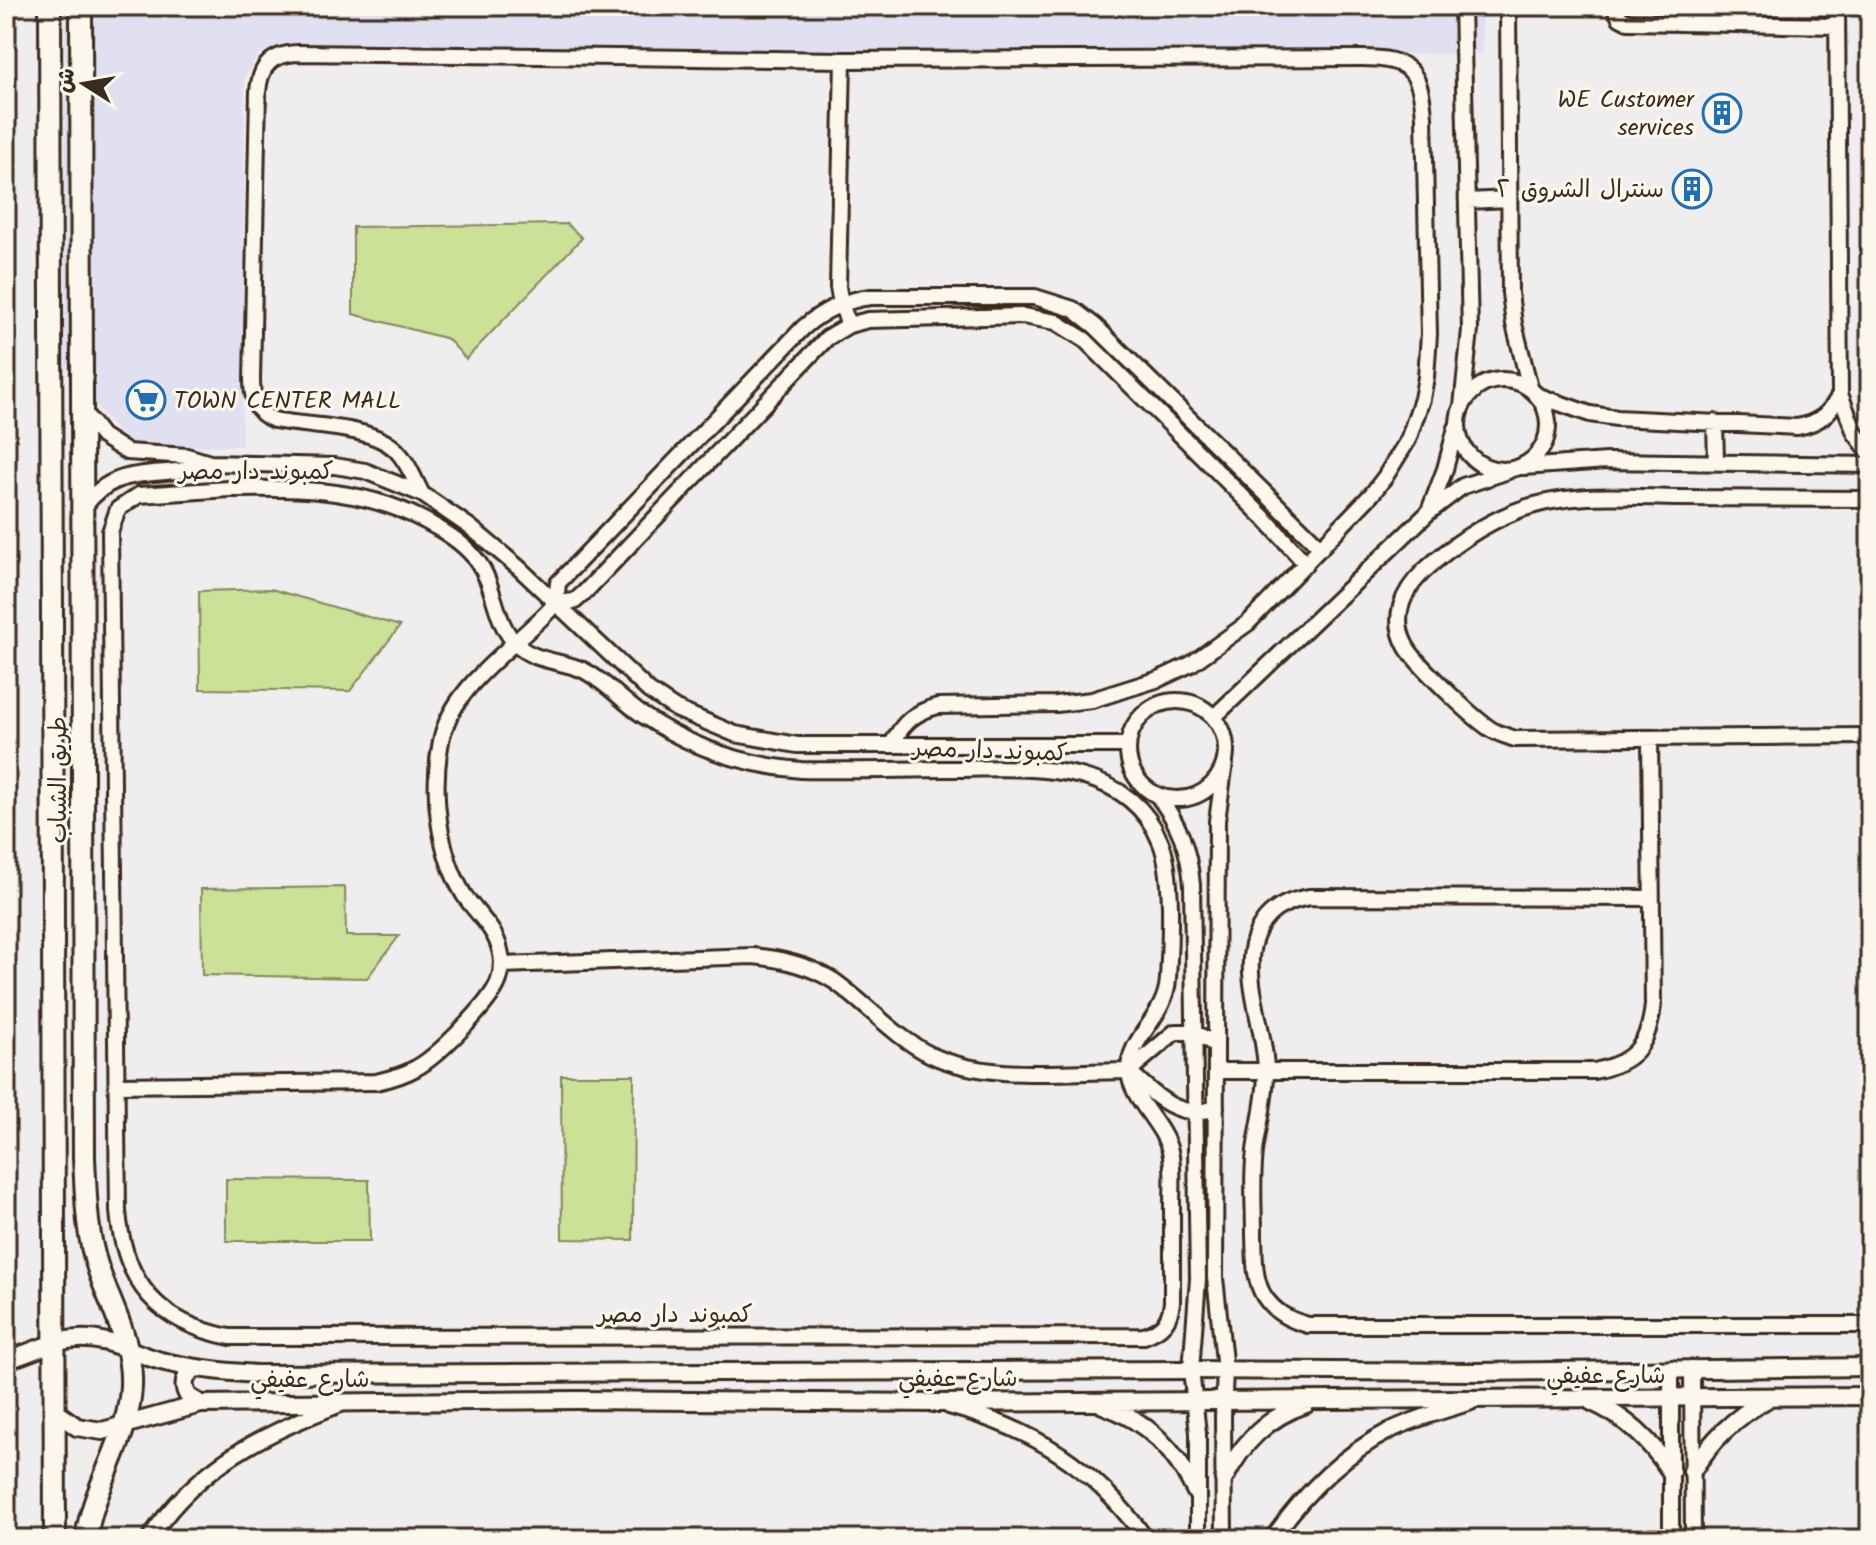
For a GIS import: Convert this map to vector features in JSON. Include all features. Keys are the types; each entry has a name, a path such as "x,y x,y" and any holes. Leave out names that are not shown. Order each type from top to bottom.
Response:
{"main road":[{"name":"طريق الشباب","path":"50,6 55,1539"},
{"name":"طريق الشباب","path":"81,6 84,1158 97,1266 129,1351 131,1385 127,1422 93,1505 86,1539"}],"street":[{"path":"1429,512 1451,450 1462,406 1470,330 1462,6"},
{"path":"1508,6 1510,293 1514,324 1534,392 1547,411 1549,427 1545,443 1536,457 1523,467"},
{"path":"1614,6 1620,18 1628,22 1837,26"},
{"path":"1837,6 1840,394 1855,433 1870,453"},
{"path":"422,494 405,460 390,444 359,433 274,420 266,417 255,405 252,379 258,92 262,71 277,56 298,53 843,60 1362,58 1387,59 1400,62 1410,69 1422,91 1424,117 1429,334 1426,377 1416,420 1397,459 1372,494 1248,623 1221,645 1159,679 1092,700 1056,704 938,706 910,718 892,744"},
{"path":"843,60 838,287 849,325"},
{"path":"1467,201 1509,199"},
{"path":"117,1085 354,1084 398,1077 418,1067 452,1038 492,994 502,965 493,931 452,874 440,822 438,778 441,741 456,705 481,675 556,603 558,583 803,328 841,304 871,297 1022,297 1048,300 1073,309 1095,326 1321,548"},
{"path":"556,603 575,601 584,593 827,338 849,325 878,319 1023,316 1045,318 1066,326 1085,340 1257,510 1306,564"},
{"path":"1462,406 1471,393 1499,379 1515,381 1534,392 1590,414 1797,427 1824,417 1834,407 1840,394"},
{"path":"82,410 102,436 118,448 137,454 187,456 210,463 335,466 380,476 422,494 489,542 649,691 705,723 766,741 797,745 1128,745"},
{"path":"1458,422 1459,437 1466,452 1477,463 1492,470 1508,471"},
{"path":"1715,422 1716,461"},
{"path":"1214,717 1429,512 1463,486 1523,467 1607,461 1870,465"},
{"path":"84,507 97,491 125,476 187,471 210,463"},
{"name":"كمبوند دار مصر","path":"265,489 345,493 396,507 447,533 474,557 492,587 505,630 516,644 532,655 589,674 641,714 683,739 753,764 825,771 1042,769 1096,780 1127,798 1146,817 1166,857 1166,994 1154,1020 1134,1050 1129,1071 1134,1089 1166,1138 1172,1165 1170,1314 1165,1325 1155,1333 1144,1336 230,1337 204,1332 180,1322 158,1306 141,1286 128,1263 118,1211 110,532 118,509 139,495 265,489"},
{"path":"1870,499 1618,497 1565,500 1517,510 1466,536 1411,584 1402,600 1398,618 1401,637 1410,653 1477,720 1495,732 1515,739 1870,736"},
{"path":"1224,1539 1225,1370 1215,1278 1217,821 1225,762 1224,739 1214,717 1191,702 1176,701 1149,709 1139,719 1128,745 1134,775 1144,787 1157,795 1174,799 1191,798 1206,790 1218,778 1225,762"},
{"path":"1216,1071 1594,1071 1613,1067 1630,1057 1643,1043 1651,1025 1650,739"},
{"path":"1157,795 1178,826 1190,860 1198,1279 1191,1370 1195,1401 1198,1539"},
{"path":"1652,898 1310,897 1292,900 1275,909 1262,924 1254,941 1252,979 1266,1070 1265,1098 1254,1164 1256,1277 1263,1294 1275,1309 1290,1320 1308,1325 1870,1325"},
{"path":"502,965 753,956 774,958 795,963 833,981 910,1043 956,1064 982,1071 1129,1071 1169,1035 1181,1031 1194,1032 1216,1045"},
{"path":"1129,1071 1170,1105 1194,1113 1216,1107"},
{"name":"شارع عفيفي","path":"6,1360 56,1342 93,1338 163,1362 226,1372 280,1374 1191,1370 1475,1372 1870,1367"},
{"path":"197,1368 187,1375 184,1387 189,1397 201,1404"},
{"path":"1671,1368 1671,1539"},
{"path":"1692,1368 1693,1539"},
{"path":"656,1373 657,1400"},
{"name":"شارع عفيفي","path":"56,1412 77,1427 102,1431 201,1404 657,1400 937,1403 1870,1396"},
{"path":"1692,1471 1725,1428 1770,1397"},
{"path":"1585,1399 1606,1408 1634,1428 1671,1472"},
{"path":"1272,1539 1292,1511 1321,1480 1354,1452 1391,1430 1477,1400"},
{"path":"1094,1401 1121,1411 1145,1426 1176,1456 1197,1494"},
{"path":"1224,1479 1235,1456 1261,1429 1293,1408 1316,1401"},
{"path":"149,1539 177,1503 208,1473 243,1448 281,1427 343,1403"},
{"path":"937,1403 985,1416 1059,1452 1091,1476 1121,1505 1146,1539"}],"shaded area":[{"path":"65,6 1482,6 1483,54 260,52 245,77 242,446 144,446 132,444 121,437 65,365"}],"green space":[{"path":"567,224 582,238 466,359 448,339 353,314 353,227"},
{"path":"271,589 400,626 350,691 200,689 199,591"},
{"path":"345,887 346,936 399,936 367,978 202,975 201,889"},
{"path":"561,1075 634,1075 633,1240 562,1239"},
{"path":"226,1179 369,1180 370,1241 226,1241"}],"place":[{"name":"WE Customer services","path":"1722,113"},
{"name":"سنترال الشروق ٢","path":"1692,189"},
{"name":"TOWN CENTER MALL","path":"146,400"}]}
